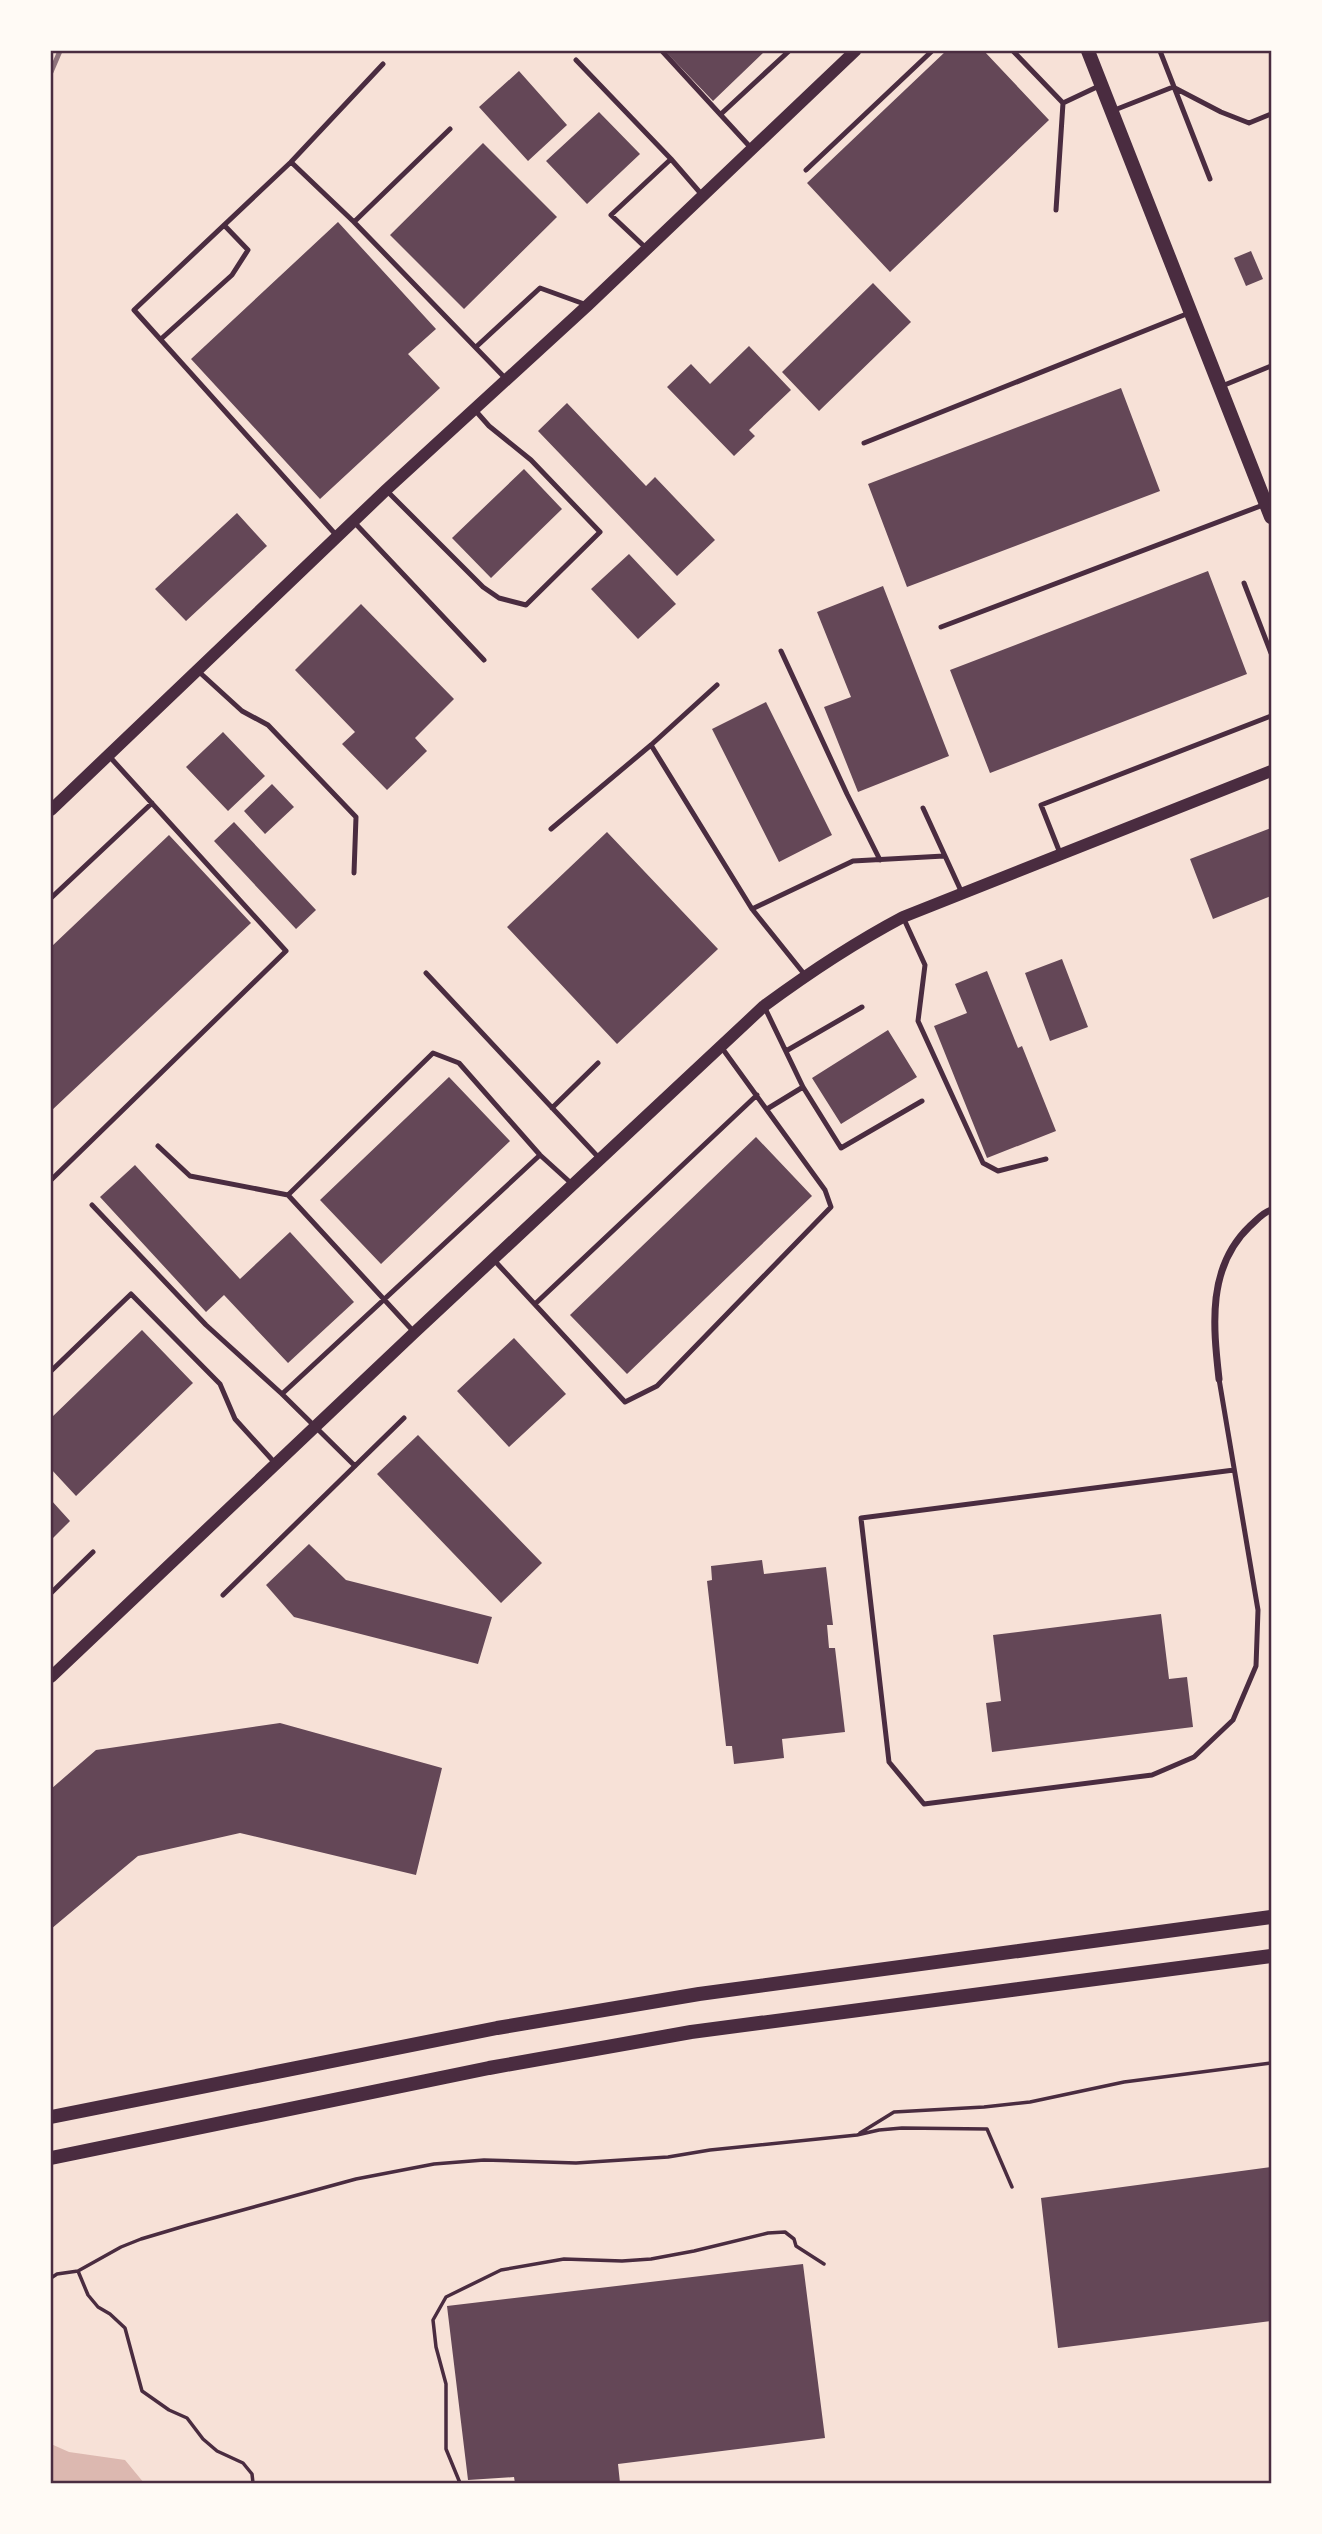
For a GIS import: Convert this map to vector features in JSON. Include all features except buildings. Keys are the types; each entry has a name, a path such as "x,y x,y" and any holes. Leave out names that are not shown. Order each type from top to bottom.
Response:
{"main road":[{"path":"1088,51 1269,510"},
{"path":"51,2117 497,2028 699,1994 1271,1917"},
{"path":"51,2158 489,2068 691,2032 1271,1956"}],"street":[{"path":"51,810 386,489 507,381 855,51"},
{"path":"51,1678 572,1184 722,1048 764,1006 805,975 846,947 902,917 1271,772"},
{"path":"1219,1379 1215,1343 1216,1285 1237,1239 1265,1212 1271,1210"}],"lane":[{"path":"662,51 752,149"},
{"path":"721,114 789,51"},
{"path":"806,170 932,51"},
{"path":"1013,51 1063,103 1056,210"},
{"path":"1160,51 1210,179"},
{"path":"576,60 703,196"},
{"path":"337,536 134,310 291,162 383,64"},
{"path":"1063,103 1101,84"},
{"path":"1112,111 1173,87 1249,123 1271,114"},
{"path":"354,222 450,128"},
{"path":"647,250 611,215 671,159"},
{"path":"291,162 354,222 507,381"},
{"path":"161,339 232,275 247,250 224,225"},
{"path":"476,346 540,288 588,305"},
{"path":"864,443 1192,312"},
{"path":"1221,386 1271,366"},
{"path":"386,489 483,587 499,598 526,605 600,532 531,460 489,426 474,409"},
{"path":"941,627 1269,510"},
{"path":"353,521 484,660"},
{"path":"1244,583 1271,653"},
{"path":"781,651 880,860"},
{"path":"197,670 242,711 268,725 356,817 354,873"},
{"path":"551,829 717,685"},
{"path":"1060,855 1041,806 1271,716"},
{"path":"651,745 752,909 805,975"},
{"path":"51,1180 286,951 108,755"},
{"path":"51,898 152,803"},
{"path":"923,808 962,893"},
{"path":"752,909 853,861 944,856"},
{"path":"902,917 925,965 918,1020 983,1163 998,1171 1046,1159"},
{"path":"426,973 600,1159"},
{"path":"764,1006 803,1087 841,1148 922,1101"},
{"path":"786,1051 862,1007"},
{"path":"493,1259 625,1402 657,1386 831,1207 825,1190 722,1048"},
{"path":"288,1195 433,1053 459,1063 540,1155 572,1184"},
{"path":"552,1108 598,1063"},
{"path":"767,1109 803,1087"},
{"path":"534,1304 757,1095"},
{"path":"158,1146 190,1176 288,1195 414,1333"},
{"path":"282,1394 540,1155"},
{"path":"92,1205 206,1325 316,1426 355,1466"},
{"path":"51,1371 131,1294 220,1384 235,1419 277,1465"},
{"path":"1219,1379 1258,1610 1256,1666 1233,1720 1194,1757 1152,1775 924,1804 889,1762 861,1518 1234,1470"},
{"path":"223,1595 404,1418"},
{"path":"51,1593 93,1552"}],"path":[{"path":"857,2135 894,2112 1030,2102 1124,2082 1271,2063"},
{"path":"51,2278 57,2274 78,2271 121,2247 176,2228 356,2179 435,2164 485,2160 576,2163 668,2157 902,2128 987,2129 1012,2187"},
{"path":"460,2483 446,2449 446,2384 432,2320 446,2297 501,2270 564,2259 651,2259 768,2233 785,2232 794,2239 796,2246 824,2264"},
{"path":"78,2271 88,2295 97,2307 110,2314 125,2328 142,2390 155,2401 187,2418 203,2439 217,2451 243,2463 252,2474 253,2483"}],"shaded area":[{"path":"51,2444 69,2452 125,2460 144,2483 51,2483"}],"railway":[{"path":"51,72 60,51"}]}
